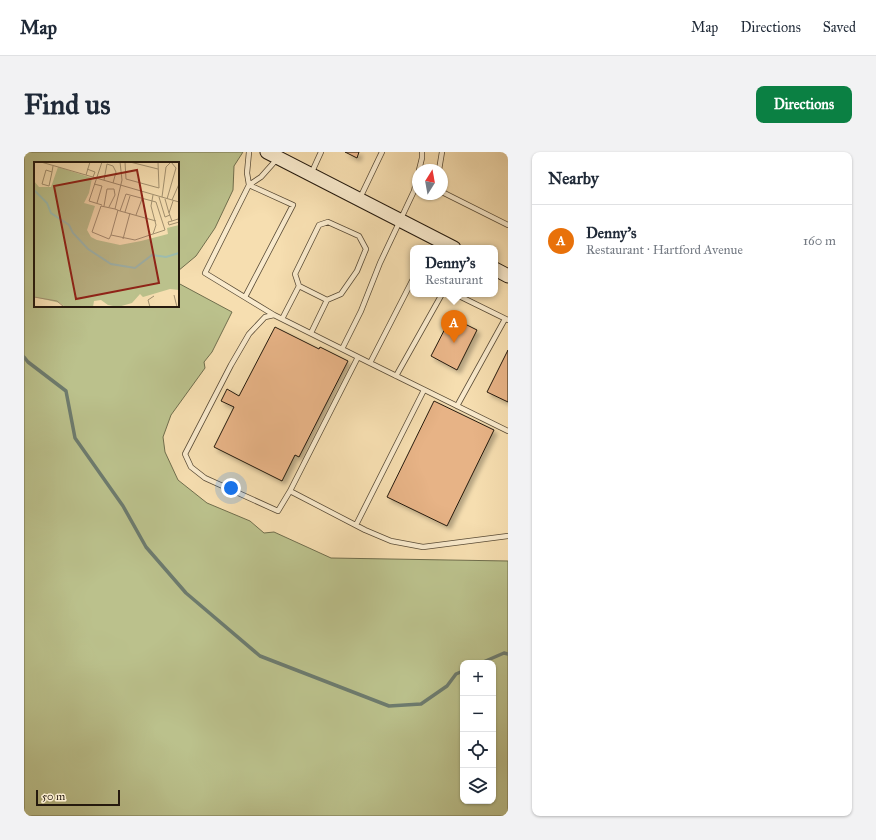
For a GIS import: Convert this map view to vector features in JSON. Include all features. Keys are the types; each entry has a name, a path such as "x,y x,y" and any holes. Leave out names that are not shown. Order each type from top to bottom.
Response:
{"main road":[{"path":"276,154 359,200 448,245"},
{"path":"498,271 508,276"}],"lane":[{"path":"249,152 247,174 249,185"},
{"path":"311,174 321,152"},
{"path":"359,200 382,152"},
{"path":"420,164 422,152"},
{"path":"440,164 442,152"},
{"path":"276,154 261,177 249,185 205,273 274,315 370,364 508,431"},
{"path":"245,297 293,205 249,185"},
{"path":"342,349 361,311 380,263 412,195"},
{"path":"448,195 508,225"},
{"path":"282,319 299,286 296,274 319,225 328,222 358,236 366,249 357,271 341,294 328,300 311,333"},
{"path":"370,364 410,285"},
{"path":"299,286 328,300"},
{"path":"396,376 440,297"},
{"path":"458,406 507,319 461,297"},
{"path":"274,315 266,317 249,334 231,365 185,454 191,467 205,478 278,511 290,491 358,357"},
{"path":"356,525 424,390"},
{"path":"290,491 391,541 423,547 508,536"}],"green space":[{"path":"24,152 243,152 234,166 233,190 215,228 196,256 179,270 179,162 34,162 34,307 179,307 179,284 232,312 212,352 204,362 205,368 171,415 163,437 165,452 178,480 207,503 250,521 264,533 274,532 331,558 508,561 508,816 24,816"}],"building":[{"path":"345,152 359,152 357,158"},
{"path":"451,317 477,330 457,370 431,356"},
{"path":"275,327 319,349 320,347 348,361 299,457 295,455 282,481 214,447 234,407 221,401 227,389 239,396"},
{"path":"508,350 508,402 487,392"},
{"path":"434,401 494,430 447,526 387,497"}],"waterway":[{"path":"24,357 28,362 66,391 75,438 123,506 146,547 186,593 260,656 389,706 421,704 447,686 456,674 460,672"},
{"path":"488,660 504,653 508,654"}],"place":[{"name":"Denny's","path":"454,343"}]}
